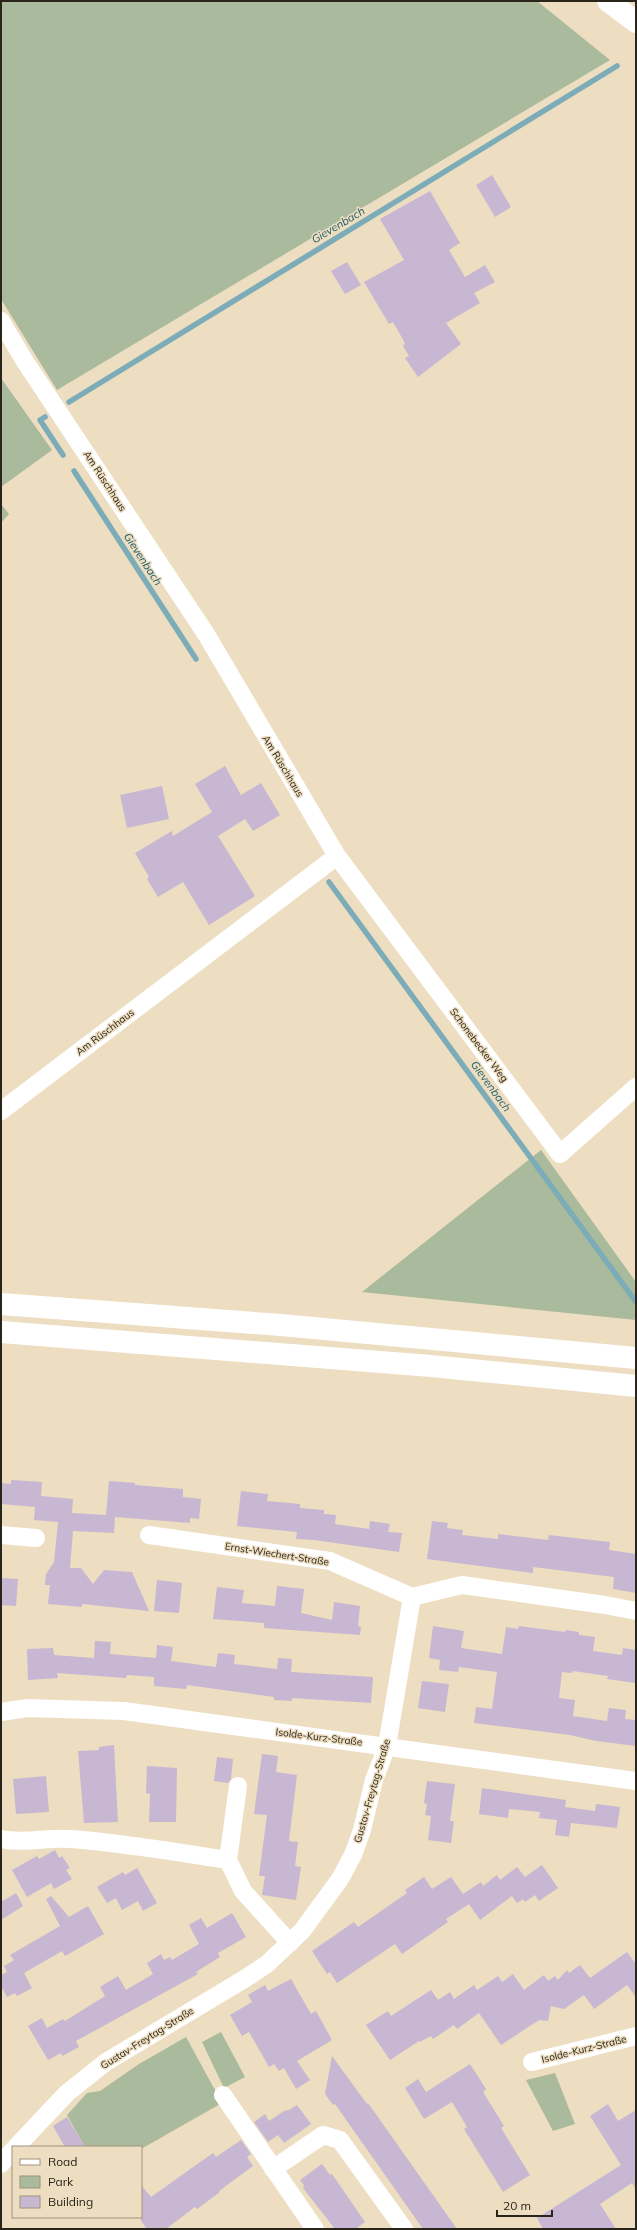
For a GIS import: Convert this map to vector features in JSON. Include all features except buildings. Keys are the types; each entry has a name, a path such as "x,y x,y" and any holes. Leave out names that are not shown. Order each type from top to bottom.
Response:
{"main road":[{"path":"608,1 636,22"},
{"path":"1,1304 281,1325 636,1358"},
{"path":"1,1332 432,1366 636,1386"}],"street":[{"name":"Am Rüschhaus","path":"1,321 24,360 206,634 337,856 1,1111"},
{"name":"Schonebecker Weg","path":"337,856 560,1154 636,1087"},
{"name":"Ernst-Wiechert-Straße","path":"149,1535 330,1561 412,1597"},
{"path":"1,1536 36,1538"},
{"path":"412,1597 462,1585 605,1605 636,1611"},
{"name":"Gustav-Freytag-Straße","path":"17,2146 67,2093 106,2062 267,1964 290,1943 325,1902 353,1856 362,1830 374,1780 387,1746 412,1597"},
{"name":"Isolde-Kurz-Straße","path":"1,1712 27,1708 124,1711 636,1781"},
{"path":"238,1786 228,1860 243,1890 290,1943"},
{"path":"1,1839 16,1841 60,1838 115,1842 228,1860"},
{"name":"Isolde-Kurz-Straße","path":"532,2062 636,2036"},
{"path":"223,2095 315,2229"},
{"path":"273,2169 323,2135 340,2140 404,2229"},
{"path":"1,2164 12,2151"}],"green space":[{"path":"1,1 537,1 610,60 57,390 1,299"},
{"path":"1,378 52,450 1,487"},
{"path":"1,504 9,514 1,523"},
{"path":"541,1150 636,1282 636,1320 362,1292"},
{"path":"221,2032 245,2077 224,2088 202,2042"},
{"path":"186,2037 222,2103 142,2148 142,2146 84,2146 67,2115 87,2093 100,2091 139,2064"},
{"path":"555,2073 575,2124 553,2131 526,2080"}],"waterway":[{"name":"Gievenbach","path":"69,402 617,66"},
{"name":"Gievenbach","path":"45,417 40,420 63,455"},
{"name":"Gievenbach","path":"74,471 196,659"},
{"name":"Gievenbach","path":"329,882 636,1302"}]}
